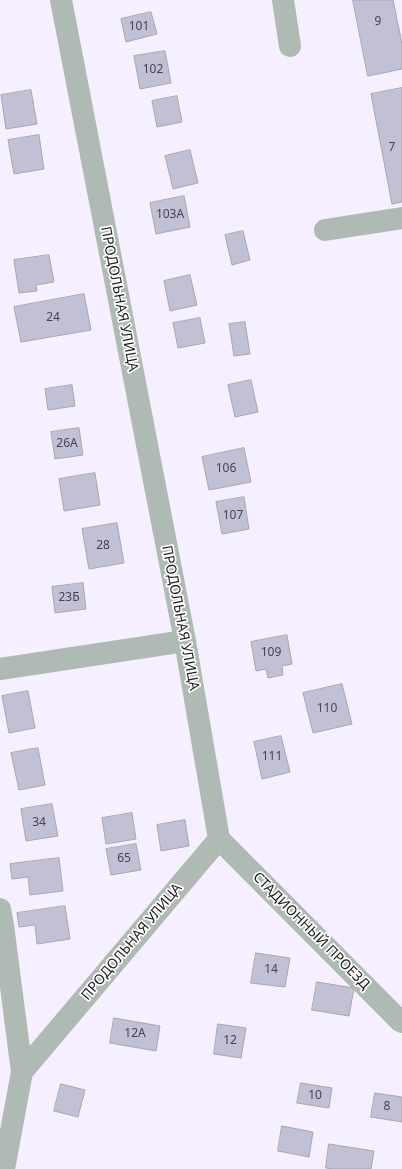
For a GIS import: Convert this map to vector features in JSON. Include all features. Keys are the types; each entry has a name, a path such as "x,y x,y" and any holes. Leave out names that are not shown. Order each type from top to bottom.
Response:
{"street":[{"name":"ПРОДОЛЬНАЯ УЛИЦА","path":"22,1072 219,839 185,641 61,0"},
{"path":"283,0 290,46"},
{"path":"325,230 402,218"},
{"path":"0,669 185,641"},
{"name":"СТАДИОННЫЙ ПРОЕЗД","path":"219,839 402,1022"},
{"path":"0,909 22,1072 6,1133 4,1169"}],"building":[{"path":"353,0 393,0 402,44 402,69 368,76"},
{"path":"151,12 157,34 126,42 121,19"},
{"path":"165,51 171,83 140,89 134,56"},
{"path":"402,88 402,202 392,204 371,94"},
{"path":"31,90 37,124 6,129 1,95"},
{"path":"177,96 182,122 157,127 152,101"},
{"path":"39,135 44,169 14,174 8,140"},
{"path":"190,150 198,183 173,189 165,156"},
{"path":"184,196 190,227 156,234 150,203"},
{"path":"243,231 250,260 232,265 225,235"},
{"path":"49,255 54,282 36,285 37,291 19,293 14,260"},
{"path":"190,275 197,305 170,311 164,281"},
{"path":"84,294 91,330 21,342 14,307"},
{"path":"200,318 205,343 178,348 173,323"},
{"path":"245,322 250,354 234,356 229,324"},
{"path":"251,380 258,412 235,417 228,385"},
{"path":"72,385 75,406 48,410 45,389"},
{"path":"79,428 83,455 55,459 51,432"},
{"path":"244,448 251,482 209,490 202,457"},
{"path":"95,473 100,505 64,511 59,479"},
{"path":"244,497 249,529 222,534 216,502"},
{"path":"117,523 124,563 89,569 82,529"},
{"path":"83,583 86,609 55,613 52,587"},
{"path":"287,635 292,664 282,666 283,675 268,678 266,669 256,671 251,642"},
{"path":"342,684 352,724 313,733 303,693"},
{"path":"28,691 35,728 9,733 2,696"},
{"path":"281,736 290,772 262,779 254,742"},
{"path":"38,748 45,785 19,790 11,753"},
{"path":"52,804 58,836 26,841 21,809"},
{"path":"132,813 136,839 106,844 102,818"},
{"path":"185,820 189,846 161,851 157,825"},
{"path":"136,844 141,870 111,875 106,849"},
{"path":"59,858 63,891 30,895 28,877 12,879 10,864"},
{"path":"65,906 70,939 37,944 35,925 19,927 17,913"},
{"path":"256,953 290,958 285,987 251,983"},
{"path":"317,982 354,988 349,1016 312,1010"},
{"path":"114,1018 160,1026 156,1051 110,1043"},
{"path":"218,1024 246,1028 241,1058 214,1054"},
{"path":"301,1083 332,1088 329,1108 297,1103"},
{"path":"61,1084 85,1090 78,1117 54,1111"},
{"path":"375,1093 402,1097 402,1122 371,1117"},
{"path":"282,1126 313,1132 309,1157 278,1151"},
{"path":"329,1144 374,1151 371,1169 326,1168"}]}
